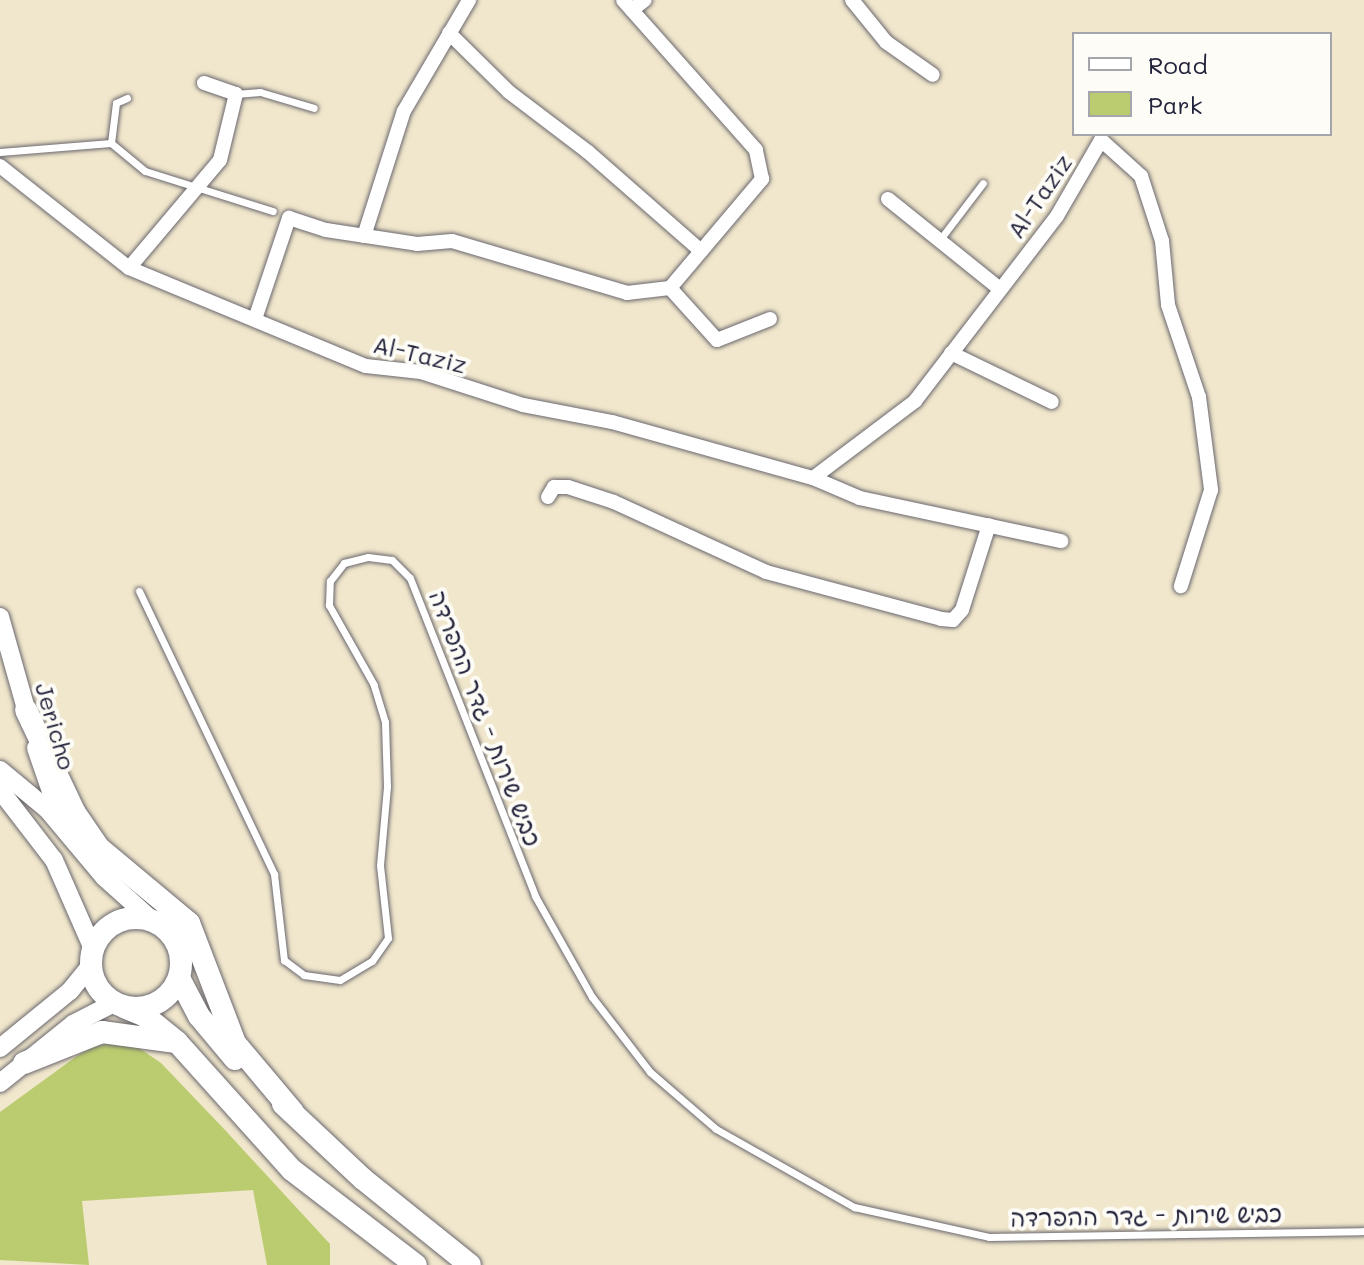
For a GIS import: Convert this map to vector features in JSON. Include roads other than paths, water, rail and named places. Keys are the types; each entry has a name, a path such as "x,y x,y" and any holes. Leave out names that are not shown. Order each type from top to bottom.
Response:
{"main road":[{"name":"Jericho","path":"0,617 45,777 77,844"},
{"path":"26,710 75,813 99,848 189,923 235,1043 293,1112"},
{"path":"0,770 47,809 119,893 174,938 180,951 179,978 199,1016 225,1048 363,1179 470,1265"},
{"path":"0,790 48,849 92,957 97,987 119,1005 145,1016 177,1042 292,1170 416,1265"},
{"path":"0,1048 70,991 92,957 100,936 124,919 153,921"},
{"path":"0,1083 73,1024 119,1005 151,1006 179,978"},
{"path":"24,1063 102,1032 177,1042"}],"street":[{"path":"364,236 404,111 469,0"},
{"path":"255,319 289,218 364,236 417,244 452,241 627,293 670,288 762,179 756,150 627,5 645,0"},
{"path":"852,0 886,42 933,75"},
{"path":"449,33 509,92 588,152 701,251"},
{"path":"129,268 220,160 236,94 204,83"},
{"name":"Al-Taziz","path":"813,478 915,401 1057,216 1101,140 1141,176 1162,241 1168,305 1199,397 1212,474 1181,586"},
{"name":"Al-Taziz","path":"0,166 129,268 366,366 421,372 523,405 612,422 813,478 860,498 1061,541"},
{"path":"888,199 937,243 1000,289"},
{"path":"670,288 717,340 770,319"},
{"path":"951,353 1052,402"},
{"path":"548,497 554,487 568,487 614,502 766,572 953,620 962,610 989,525"}],"lane":[{"path":"236,94 260,92 314,108"},
{"path":"111,143 116,103 127,98"},
{"path":"0,152 111,143 145,171 199,185 273,211"},
{"path":"937,243 983,183"},
{"name":"כביש שירות - גדר ההפרדה","path":"139,591 274,874 284,960 304,975 340,980 372,961 388,938 380,865 387,786 385,722 374,685 329,605 330,581 344,563 368,557 392,560 410,578 535,896 592,997 650,1072 716,1129 854,1207 989,1237 1364,1231"}]}
